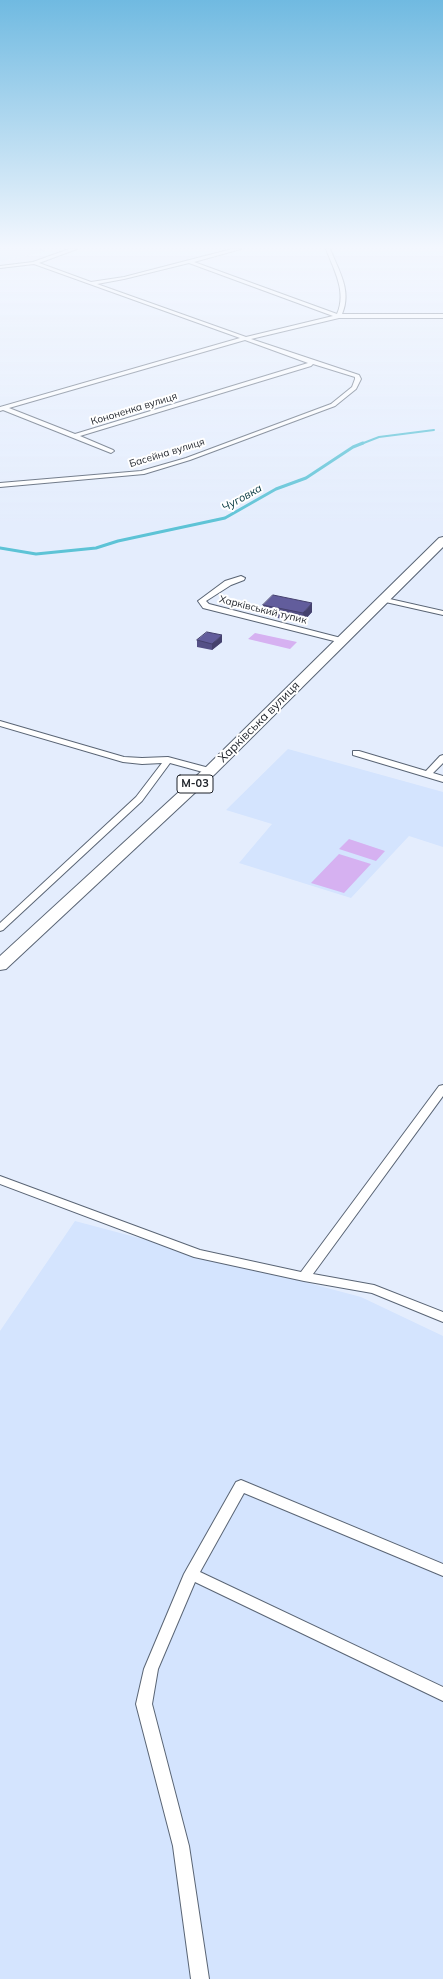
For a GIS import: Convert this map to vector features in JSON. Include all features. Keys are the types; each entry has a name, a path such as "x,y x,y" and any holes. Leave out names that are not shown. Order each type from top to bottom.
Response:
{"highway":[{"name":"Харківська вулиця","path":"0,965 210,771 443,540"}],"street":[{"path":"2,409 235,341"},
{"path":"256,341 312,362"},
{"name":"Басейна вулиця","path":"0,485 142,473 188,459 333,405 354,388 358,379 357,376 312,362"},
{"name":"Кононенка вулиця","path":"75,436 309,365 312,362"},
{"path":"2,409 112,451"},
{"name":"Харківський тупик","path":"241,578 228,583 202,601 206,606 342,640"},
{"path":"384,599 443,613"},
{"path":"0,723 123,759 142,761 168,760 210,771"},
{"path":"356,753 443,778"},
{"path":"428,774 443,758"},
{"path":"0,928 139,799 168,760"},
{"path":"304,1277 443,1088"},
{"path":"0,1180 198,1254 304,1277 374,1289 443,1317"},
{"path":"200,1979 181,1846 144,1704 150,1669 191,1574 241,1486 443,1570"},
{"path":"191,1574 443,1694"}],"shaded area":[{"path":"255,633 297,642 290,649 248,639"},
{"path":"288,749 443,792 443,847 409,836 351,898 239,863 272,824 226,810"},
{"path":"349,839 385,851 376,861 339,849"},
{"path":"339,854 371,864 344,893 311,883"},
{"path":"75,1221 361,1297 443,1336 443,1979 0,1979 0,1331"}],"building":[{"path":"273,595 312,603 303,613 263,605"},
{"path":"207,632 222,635 212,644 197,640"}],"waterway":[{"name":"Чуговка","path":"361,444 379,437 434,430"},
{"name":"Чуговка","path":"0,548 36,554 96,548 118,541 225,518 276,489 306,478 353,447 363,443"}]}
